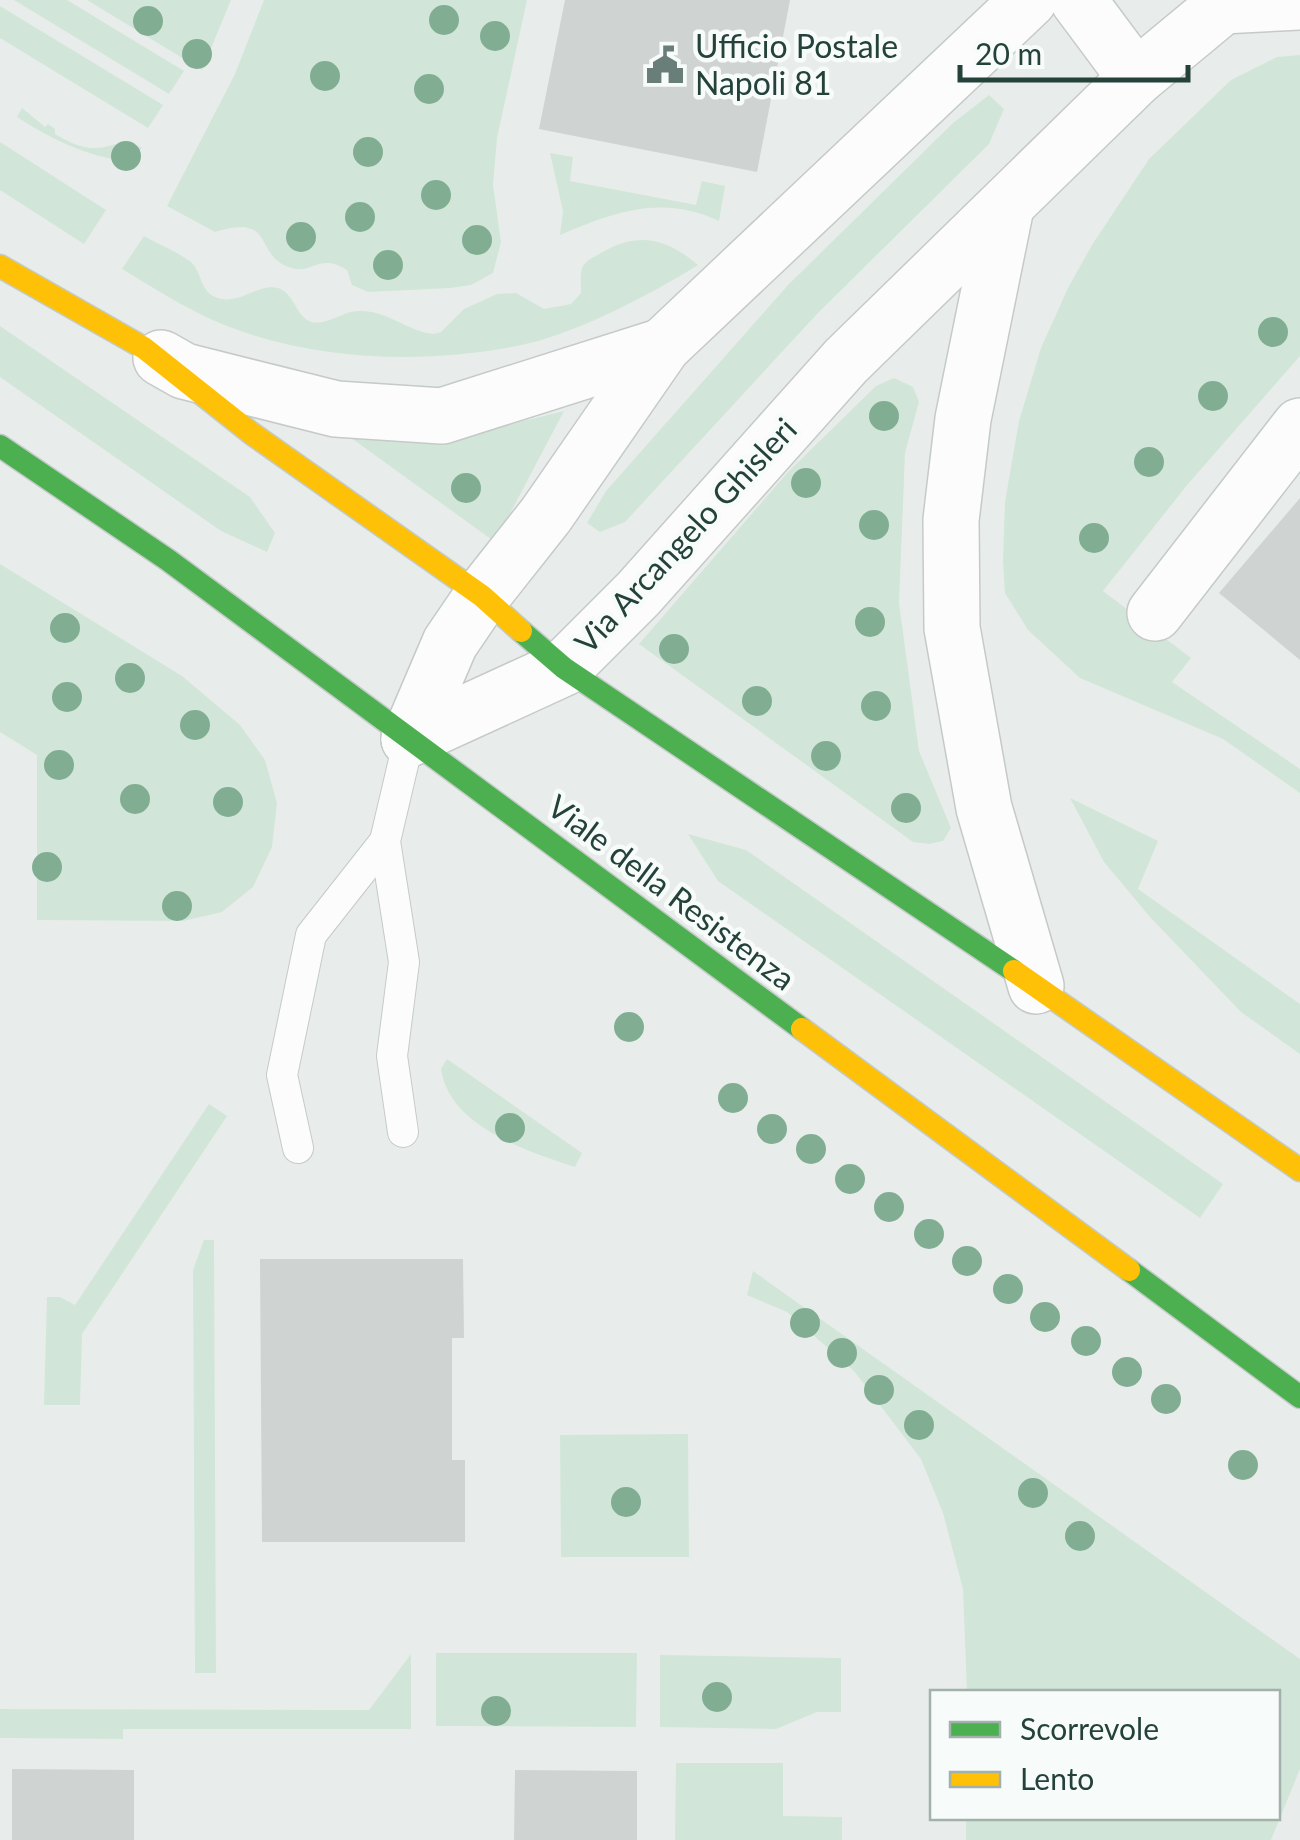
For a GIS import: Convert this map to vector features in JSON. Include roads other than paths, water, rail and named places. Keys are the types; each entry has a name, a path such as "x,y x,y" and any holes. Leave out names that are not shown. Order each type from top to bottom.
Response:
{"street":[{"path":"409,739 450,643 664,346 1029,0"},
{"path":"1078,0 1136,78"},
{"name":"Via Arcangelo Ghisleri","path":"409,739 564,668 638,594 846,361 1136,78 1226,3 1300,2"},
{"path":"1006,207 961,436 951,520 952,628 984,808 1036,986"},
{"path":"0,266 184,371 336,409 442,416 664,346"},
{"path":"144,348 250,433 482,596 564,668 1036,986 1300,1170"},
{"path":"1156,613 1300,426"},
{"name":"Viale della Resistenza","path":"0,446 168,560 1300,1398"}],"lane":[{"path":"404,1132 392,1056 404,962 385,841 409,739"},
{"path":"298,1148 282,1075 311,935 385,841"}],"place":[{"name":"Ufficio Postale Napoli 81","path":"665,65"}]}
